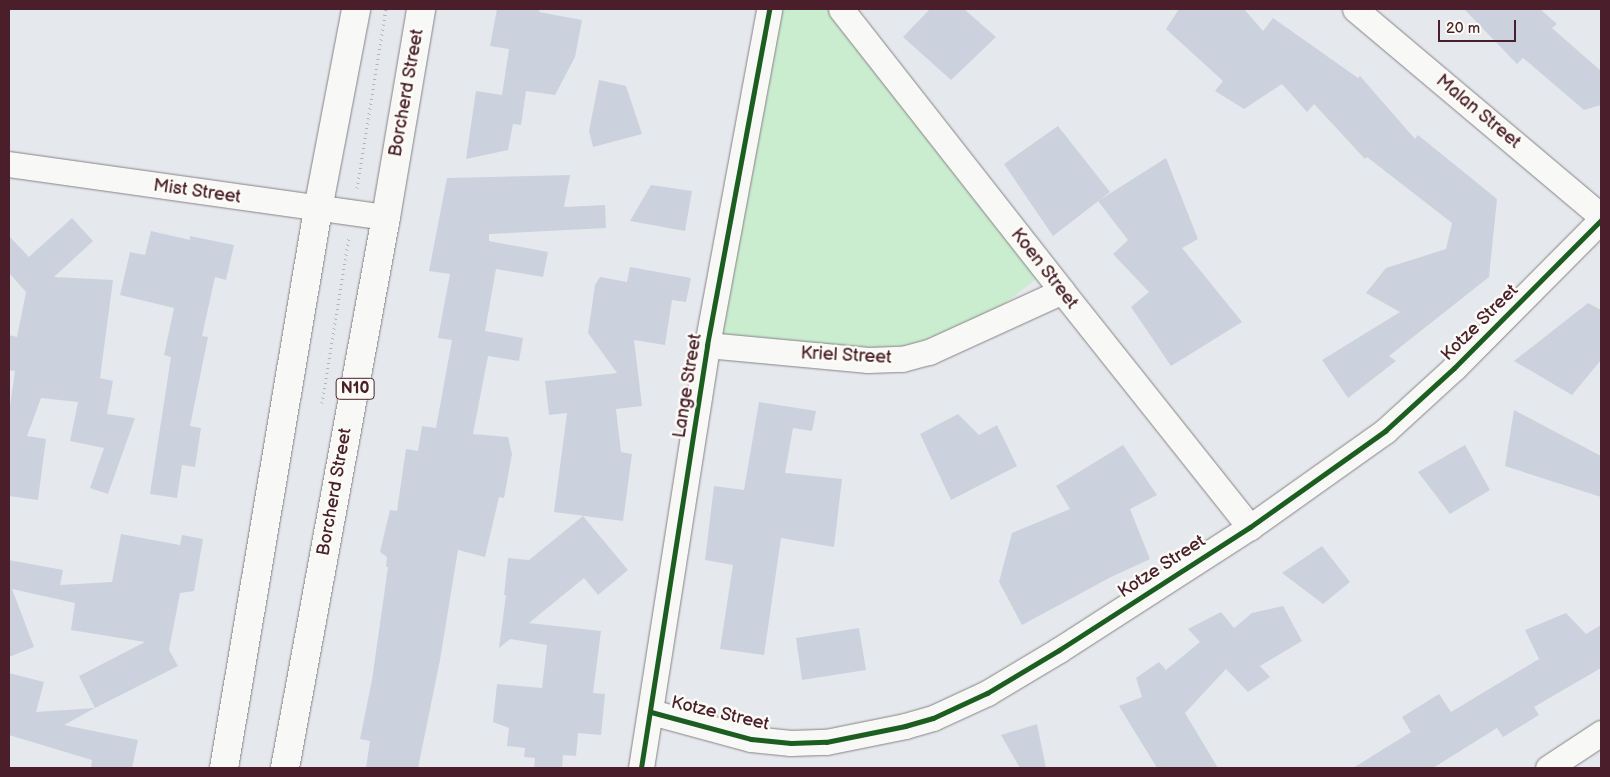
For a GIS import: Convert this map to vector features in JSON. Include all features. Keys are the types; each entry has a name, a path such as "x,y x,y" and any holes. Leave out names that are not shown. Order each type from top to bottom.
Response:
{"highway":[{"path":"224,768 318,209 356,9"},
{"name":"Borcherd Street","path":"285,768 386,217 421,9"}],"street":[{"name":"Lange Street","path":"641,768 707,345 769,9"},
{"name":"Koen Street","path":"841,9 1250,527"},
{"name":"Malan Street","path":"1355,9 1601,216"},
{"name":"Mist Street","path":"9,164 318,209 386,217"},
{"name":"Kotze Street","path":"651,712 752,739 791,743 826,742 933,718 987,693 1051,655 1250,527 1385,432 1454,368 1601,220"},
{"name":"Kriel Street","path":"707,345 868,360 902,359 929,352 1062,291"},
{"path":"1548,768 1601,732"}],"path":[{"path":"321,408 386,9"}],"green space":[{"path":"774,9 839,9 1049,269 940,353 718,340"}],"building":[{"path":"497,9 540,9 539,12 582,20 575,57 555,95 526,91 521,125 513,124 508,150 466,159 476,91 502,95 509,49 490,46"},
{"path":"930,9 964,9 996,37 951,80 903,37"},
{"path":"1179,9 1244,9 1263,31 1273,18 1358,78 1360,76 1415,139 1418,135 1497,199 1489,277 1389,356 1396,361 1348,398 1322,360 1400,312 1366,293 1386,268 1446,249 1452,223 1367,157 1365,159 1314,104 1307,112 1282,84 1244,109 1215,91 1223,81 1166,29"},
{"path":"1464,9 1540,9 1557,24 1552,28 1601,71 1601,105 1584,110 1523,58 1517,64"},
{"path":"599,80 626,86 642,134 593,147 589,131"},
{"path":"1058,126 1110,192 1053,236 1004,164"},
{"path":"1166,158 1198,239 1182,248 1242,322 1171,366 1131,307 1149,292 1113,254 1128,240 1098,201"},
{"path":"570,175 564,207 605,205 606,228 489,234 489,241 548,252 543,277 496,269 485,331 523,338 519,361 488,356 473,434 508,437 512,454 504,498 499,497 485,557 458,550 440,660 418,768 366,768 370,741 360,739 372,680 388,567 386,567 387,557 380,552 390,510 397,511 406,449 418,451 422,426 436,428 452,340 438,338 450,274 429,271 447,178"},
{"path":"651,185 692,191 685,231 630,221"},
{"path":"72,218 93,241 54,277 113,280 100,378 113,381 107,414 135,418 108,494 90,488 104,448 70,441 78,402 41,398 27,436 46,439 38,500 9,496 9,413 15,371 9,370 9,335 17,337 26,292 9,273 9,236 29,257"},
{"path":"151,231 190,240 190,236 234,245 226,280 215,277 202,336 208,337 190,426 201,428 195,467 182,465 177,498 150,494 171,357 164,355 174,308 120,295 130,252 145,255"},
{"path":"630,267 691,278 686,302 672,300 665,345 634,340 642,406 616,409 621,452 632,454 623,521 554,512 567,413 549,415 545,381 617,373 588,333 595,285 600,277 627,282"},
{"path":"1588,303 1601,310 1601,360 1572,395 1514,361"},
{"path":"759,402 816,411 812,431 793,428 785,473 842,479 834,547 781,538 764,655 720,649 733,565 705,560 714,486 744,490"},
{"path":"1514,410 1601,456 1601,497 1505,466"},
{"path":"958,414 979,435 997,425 1017,466 951,500 920,434"},
{"path":"1123,445 1157,495 1130,509 1150,559 1111,577 1022,625 999,582 1012,533 1070,509 1056,486"},
{"path":"1465,445 1490,490 1450,514 1418,472"},
{"path":"583,516 628,570 598,595 584,578 529,623 601,631 593,693 605,694 601,735 578,733 576,756 563,755 562,768 534,768 535,758 524,757 525,748 507,746 509,728 493,722 497,684 542,688 547,645 510,639 499,648 506,595 504,595 508,558 529,560"},
{"path":"121,534 180,545 182,535 203,539 194,591 180,593 169,650 178,666 95,708 79,676 145,642 71,630 75,603 12,589 34,647 9,657 9,560 63,570 60,585 112,582"},
{"path":"1322,546 1350,582 1323,604 1282,573"},
{"path":"1283,606 1302,641 1260,666 1270,677 1248,692 1226,669 1185,713 1218,768 1157,768 1119,706 1142,697 1136,678 1159,662 1166,670 1200,642 1188,629 1221,612 1234,628 1252,613"},
{"path":"1566,613 1586,634 1601,625 1601,668 1534,707 1539,715 1503,737 1497,728 1433,768 1353,768 1411,732 1402,717 1439,694 1451,712 1539,659 1525,630"},
{"path":"859,628 866,670 802,680 796,638"},
{"path":"9,673 44,682 36,712 95,708 64,725 138,740 132,768 91,768 92,760 9,735"},
{"path":"1037,724 1046,768 1020,768 1001,735"}],"cycle path":[{"path":"641,768 707,345 769,9"},
{"path":"651,712 751,739 791,743 826,742 905,726 933,718 987,693 1059,650 1250,527 1385,431 1454,368 1601,220"}]}
